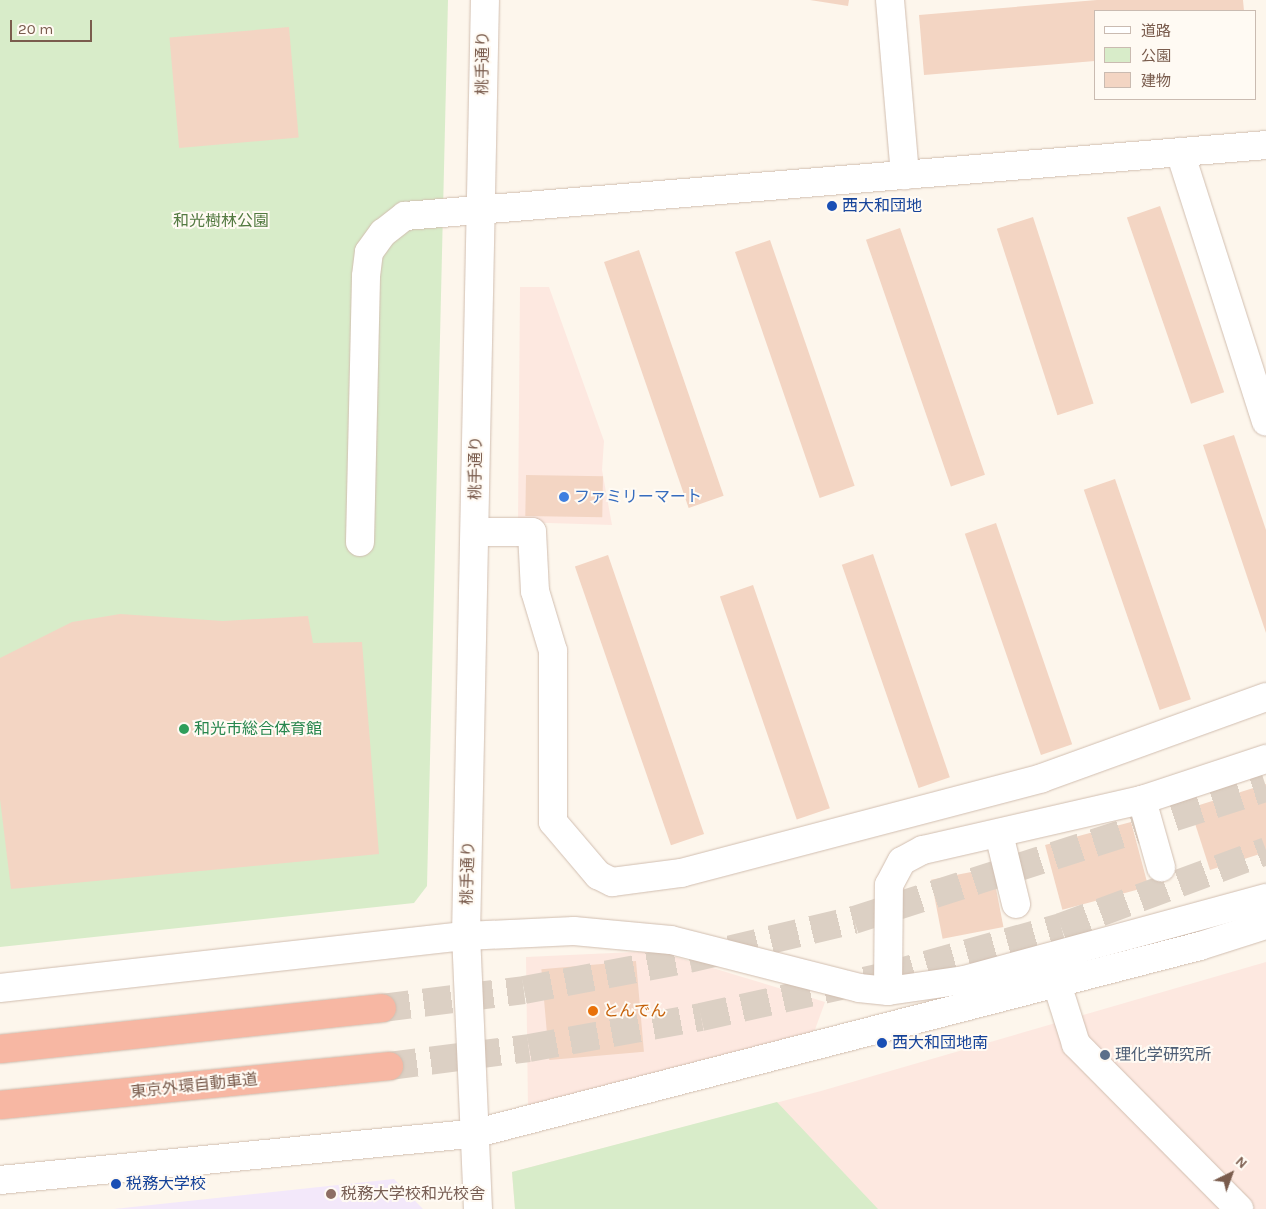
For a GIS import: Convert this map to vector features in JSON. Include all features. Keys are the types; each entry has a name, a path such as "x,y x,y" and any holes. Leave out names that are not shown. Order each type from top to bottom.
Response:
{"highway":[{"path":"0,1049 382,1008"},
{"name":"東京外環自動車道","path":"0,1105 389,1066"}],"street":[{"name":"桃手通り","path":"478,1209 473,1134 466,936 485,0"},
{"path":"890,0 904,175"},
{"path":"360,542 369,252 383,233 405,216 480,213 1266,145"},
{"path":"1180,152 1266,422"},
{"path":"475,532 532,532 535,591 553,651 553,822 598,875 612,882 681,873 1042,778 1266,697"},
{"path":"888,991 893,872 923,850 1142,800 1266,758"},
{"path":"1142,800 1161,867"},
{"path":"999,834 1016,904"},
{"path":"0,988 466,936 627,932 859,988 888,991 964,980 1266,898"},
{"path":"0,1180 473,1134 1057,984 1266,925"},
{"path":"1057,984 1076,1044 1239,1209"}],"shaded area":[{"path":"520,287 549,287 604,441 602,470 612,525 518,522"},
{"path":"656,951 825,1002 813,1035 528,1107 526,957"},
{"name":"理化学研究所","path":"1266,962 1266,1209 515,1209 512,1172 821,1091"},
{"name":"税務大学校和光校舎","path":"394,1179 423,1209 114,1209"}],"green space":[{"name":"和光樹林公園","path":"0,0 448,0 427,886 414,903 0,947"},
{"path":"777,1102 878,1209 515,1209 512,1172"}],"building":[{"path":"810,0 849,0 848,6"},
{"path":"1097,0 1243,0 1244,10 1094,10 1094,61 924,75 919,15"},
{"path":"289,27 299,138 179,148 169,37"},
{"path":"1160,206 1224,392 1191,404 1127,217"},
{"path":"1033,217 1094,403 1057,415 997,229"},
{"path":"900,228 985,475 951,487 866,240"},
{"path":"770,240 855,486 820,498 735,252"},
{"path":"639,250 724,496 689,508 604,262"},
{"path":"1234,435 1266,530 1266,633 1203,445"},
{"name":"ファミリーマート","path":"526,475 603,476 602,517 525,516"},
{"path":"1115,479 1191,699 1160,710 1084,490"},
{"path":"996,523 1072,744 1041,755 965,534"},
{"path":"873,554 950,777 919,788 842,565"},
{"path":"608,555 704,834 671,845 575,566"},
{"path":"753,585 830,808 797,820 720,596"},
{"name":"和光市総合体育館","path":"120,614 223,621 308,616 313,643 362,642 379,854 11,889 0,799 0,658 72,622"},
{"path":"1266,784 1266,852 1210,870 1190,808"},
{"path":"1131,822 1148,887 1062,910 1045,845"},
{"path":"992,868 1003,927 943,939 931,880"},
{"name":"とんでん","path":"636,961 644,1052 549,1060 541,969"}],"tunnel":[{"path":"382,1008 524,990 689,959 854,920 1266,788"},
{"path":"389,1066 529,1048 701,1017 886,976 1061,927 1266,851"}],"place":[{"name":"西大和団地","path":"832,206"},
{"name":"ファミリーマート","path":"564,497"},
{"name":"和光市総合体育館","path":"184,729"},
{"name":"とんでん","path":"593,1011"},
{"name":"西大和団地南","path":"882,1043"},
{"name":"理化学研究所","path":"1105,1055"},
{"name":"税務大学校","path":"116,1184"},
{"name":"税務大学校和光校舎","path":"331,1194"}]}
